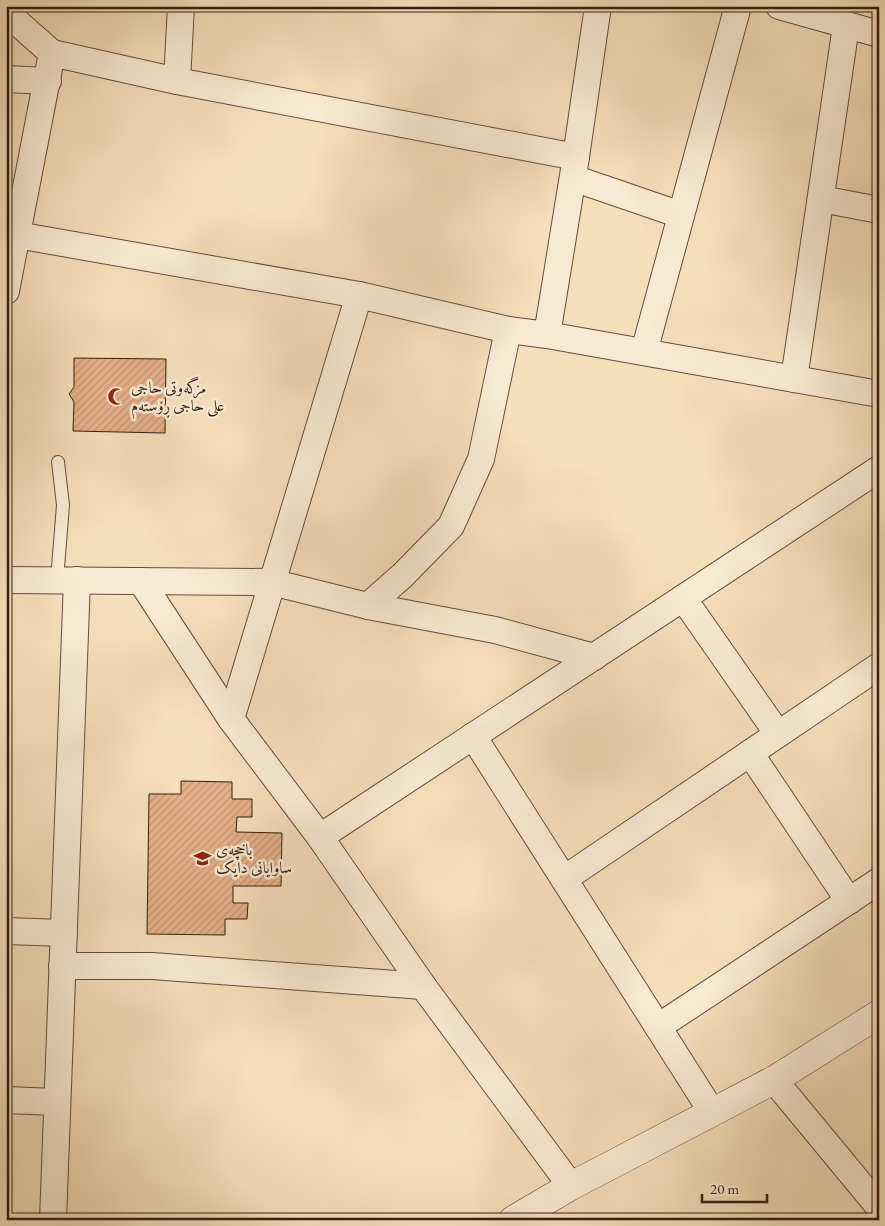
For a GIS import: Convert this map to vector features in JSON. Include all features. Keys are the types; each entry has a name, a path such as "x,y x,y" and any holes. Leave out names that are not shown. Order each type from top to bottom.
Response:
{"street":[{"path":"177,81 181,6"},
{"path":"547,335 598,6"},
{"path":"644,352 738,6"},
{"path":"779,6 879,34"},
{"path":"6,16 10,16 52,53 574,168 681,215"},
{"path":"794,379 846,26"},
{"path":"6,291 12,248 48,81 52,53"},
{"path":"6,79 48,81"},
{"path":"821,199 879,210"},
{"path":"12,248 359,295 508,330 547,335 879,394"},
{"path":"231,719 359,295"},
{"path":"368,606 451,526 481,460 508,330"},
{"path":"320,837 879,469"},
{"path":"6,580 271,582 368,606 495,630 594,657"},
{"path":"53,1220 56,1102 64,933 67,580"},
{"path":"141,581 231,719 320,837 423,986 571,1186"},
{"path":"684,598 778,734"},
{"path":"564,879 879,666"},
{"path":"473,736 712,1112"},
{"path":"750,753 849,901"},
{"path":"658,1027 879,881"},
{"path":"6,932 64,933"},
{"path":"62,966 152,966 423,986"},
{"path":"513,1220 571,1186 774,1080 879,1014"},
{"path":"774,1080 879,1207"},
{"path":"6,1100 56,1102"}],"lane":[{"path":"58,462 67,580"}],"building":[{"name":"مزگەوتی حاجی علی حاجی ڕۆستەم","path":"74,358 166,359 165,433 73,431 74,402 69,394 74,387"},
{"path":"181,781 232,782 232,799 252,799 252,817 237,817 236,832 282,833 281,886 233,886 233,903 248,903 247,919 225,919 225,935 147,934 149,794 181,794"}],"place":[{"name":"مزگەوتی حاجی علی حاجی ڕۆستەم","path":"117,396"},
{"name":"باخچەی ساوایانی دایک","path":"202,858"}]}
